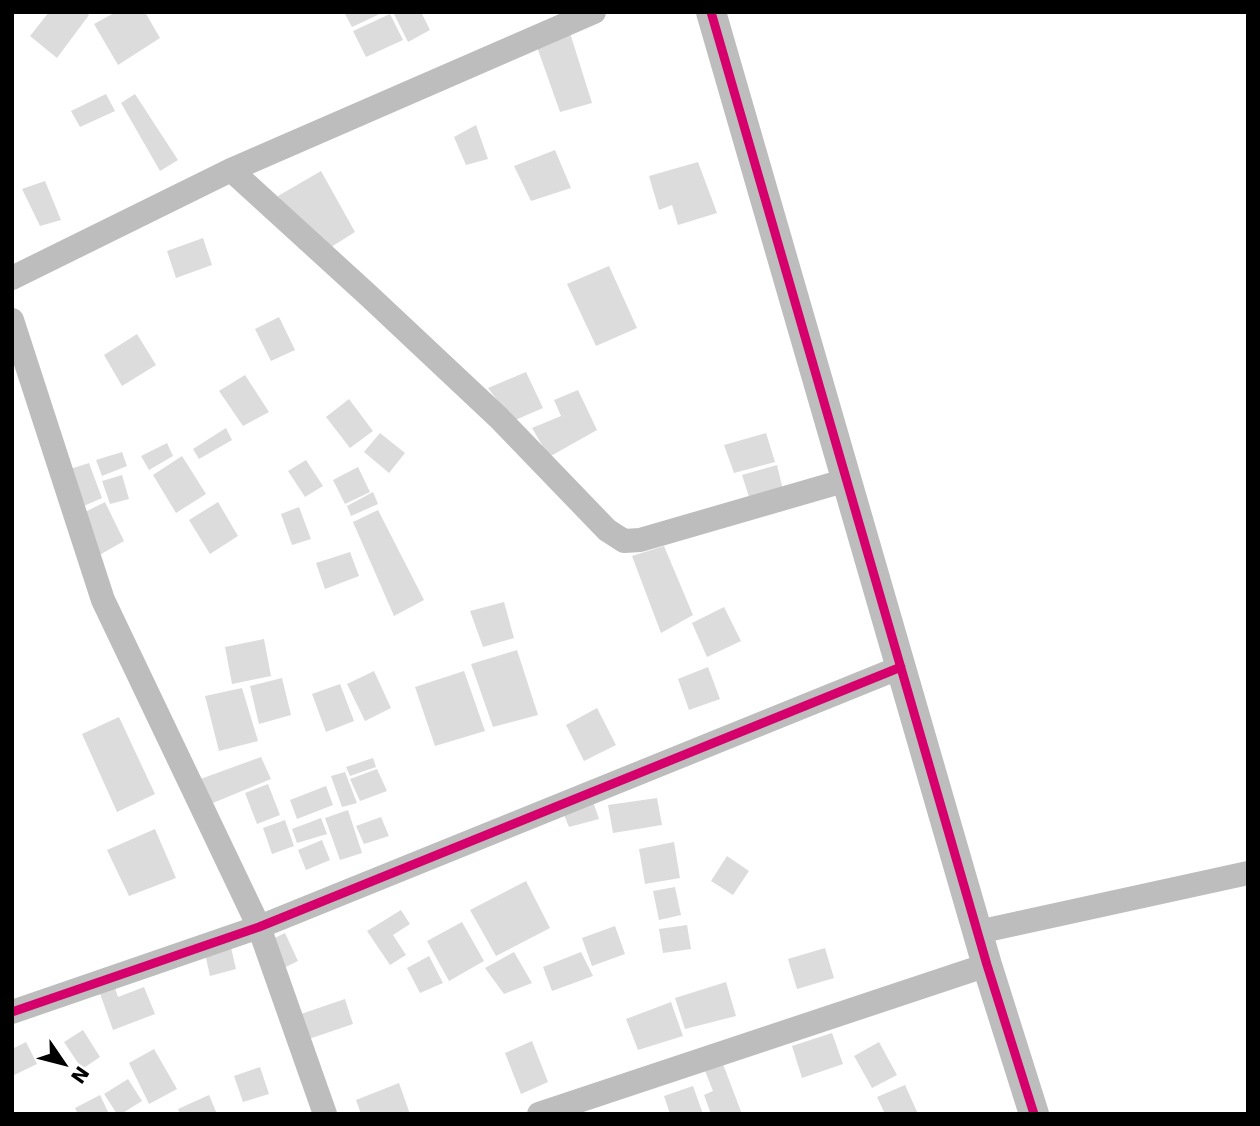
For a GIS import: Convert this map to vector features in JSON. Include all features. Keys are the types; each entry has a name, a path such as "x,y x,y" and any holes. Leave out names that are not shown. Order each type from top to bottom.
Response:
{"street":[{"path":"12,278 231,170 594,12"},
{"path":"711,12 987,965 1034,1114"},
{"path":"231,170 499,418 607,530 624,541 640,540 847,480"},
{"path":"12,320 103,600 259,927 324,1114"},
{"path":"12,1012 259,927 901,667"},
{"path":"978,932 1248,873"},
{"path":"539,1114 987,965"}],"building":[{"path":"49,12 86,12 89,15 57,58 30,36"},
{"path":"116,12 145,12 160,38 118,65 94,24"},
{"path":"344,12 384,12 352,27"},
{"path":"393,12 421,12 430,30 408,42"},
{"path":"390,14 403,40 366,57 353,31"},
{"path":"570,33 592,103 560,112 537,47"},
{"path":"106,94 115,111 80,127 71,111"},
{"path":"135,94 178,160 160,171 121,103"},
{"path":"476,125 488,159 466,165 454,137"},
{"path":"555,150 571,188 531,201 514,166"},
{"path":"698,162 717,213 678,225 672,205 659,210 649,176"},
{"path":"321,171 355,232 312,259 278,196"},
{"path":"45,181 61,220 40,226 22,189"},
{"path":"203,238 212,265 176,278 167,251"},
{"path":"609,266 637,328 596,346 567,284"},
{"path":"279,317 295,350 271,361 255,329"},
{"path":"137,334 156,365 122,386 104,355"},
{"path":"526,372 543,408 513,421 488,388"},
{"path":"245,375 269,412 243,426 219,391"},
{"path":"578,390 597,430 549,457 532,428 561,416 554,400"},
{"path":"349,399 373,431 350,448 326,417"},
{"path":"226,428 232,440 199,459 193,449"},
{"path":"380,433 405,453 389,473 364,452"},
{"path":"766,433 775,462 734,473 724,445"},
{"path":"167,443 173,456 149,470 141,456"},
{"path":"122,452 127,466 102,476 96,460"},
{"path":"182,456 206,494 176,513 153,475"},
{"path":"306,460 323,486 305,497 288,471"},
{"path":"89,463 102,498 77,509 64,471"},
{"path":"777,465 783,490 750,500 742,475"},
{"path":"358,467 370,492 345,504 333,480"},
{"path":"122,475 129,499 110,504 102,481"},
{"path":"373,492 378,504 351,516 347,506"},
{"path":"105,502 124,541 96,557 79,515"},
{"path":"218,502 238,536 210,554 189,520"},
{"path":"299,507 311,539 292,545 281,514"},
{"path":"378,510 424,600 394,616 353,522"},
{"path":"664,546 693,615 661,633 632,556"},
{"path":"350,552 359,576 325,589 316,563"},
{"path":"504,602 514,638 483,647 470,611"},
{"path":"724,607 741,641 707,657 692,623"},
{"path":"264,639 271,676 232,684 225,647"},
{"path":"517,650 538,715 493,727 471,664"},
{"path":"708,667 720,699 689,710 678,679"},
{"path":"374,671 391,708 365,721 347,684"},
{"path":"464,671 485,731 435,746 415,687"},
{"path":"282,678 291,715 259,724 250,686"},
{"path":"340,684 354,721 326,732 312,694"},
{"path":"242,688 258,741 219,751 205,696"},
{"path":"597,708 616,745 584,761 566,725"},
{"path":"119,717 155,794 117,812 82,734"},
{"path":"261,757 271,779 208,805 195,781"},
{"path":"373,758 376,767 350,776 346,767"},
{"path":"377,769 387,791 360,801 350,779"},
{"path":"345,772 357,803 342,807 331,776"},
{"path":"268,784 280,815 257,824 245,793"},
{"path":"326,786 333,805 297,819 290,800"},
{"path":"588,787 599,819 569,827 557,798"},
{"path":"657,798 662,825 613,833 608,805"},
{"path":"348,810 362,853 340,860 325,818"},
{"path":"381,817 389,836 364,844 356,826"},
{"path":"321,818 327,834 297,843 292,829"},
{"path":"285,820 294,846 272,854 263,828"},
{"path":"155,829 176,878 129,896 107,850"},
{"path":"322,840 330,860 306,870 298,850"},
{"path":"674,842 680,878 645,884 639,849"},
{"path":"727,856 749,871 733,895 711,881"},
{"path":"526,881 550,928 496,956 470,910"},
{"path":"675,887 681,915 659,920 653,891"},
{"path":"401,910 410,924 393,935 406,955 390,965 367,931"},
{"path":"462,922 484,961 449,981 427,941"},
{"path":"687,925 691,949 663,953 659,929"},
{"path":"615,926 625,954 592,966 582,938"},
{"path":"285,933 298,961 269,975 256,947"},
{"path":"230,943 236,969 210,976 204,949"},
{"path":"825,948 834,978 797,989 788,959"},
{"path":"514,952 532,983 504,994 485,968"},
{"path":"581,952 593,976 552,991 543,967"},
{"path":"429,956 443,983 420,993 407,968"},
{"path":"113,982 118,997 144,987 155,1014 113,1030 98,988"},
{"path":"726,982 736,1016 685,1029 675,998"},
{"path":"345,999 353,1024 306,1040 298,1015"},
{"path":"671,1002 683,1036 638,1050 626,1019"},
{"path":"83,1030 100,1057 82,1069 64,1042"},
{"path":"832,1033 843,1064 802,1078 792,1046"},
{"path":"532,1041 548,1082 521,1094 505,1053"},
{"path":"26,1042 37,1064 12,1076 12,1049"},
{"path":"879,1042 897,1075 872,1088 854,1056"},
{"path":"154,1049 177,1089 149,1104 129,1063"},
{"path":"721,1059 742,1114 711,1114 704,1095 713,1091 703,1066"},
{"path":"260,1067 269,1094 243,1102 234,1076"},
{"path":"128,1079 142,1101 117,1114 104,1094"},
{"path":"399,1083 410,1114 361,1114 356,1100"},
{"path":"905,1085 918,1114 885,1114 877,1097"},
{"path":"693,1086 703,1114 670,1114 664,1096"},
{"path":"100,1095 109,1114 78,1114 75,1108"},
{"path":"209,1095 217,1114 180,1114 178,1109"}],"cycle path":[{"path":"711,12 987,965 1034,1114"},
{"path":"12,1012 259,927 901,667"}]}
